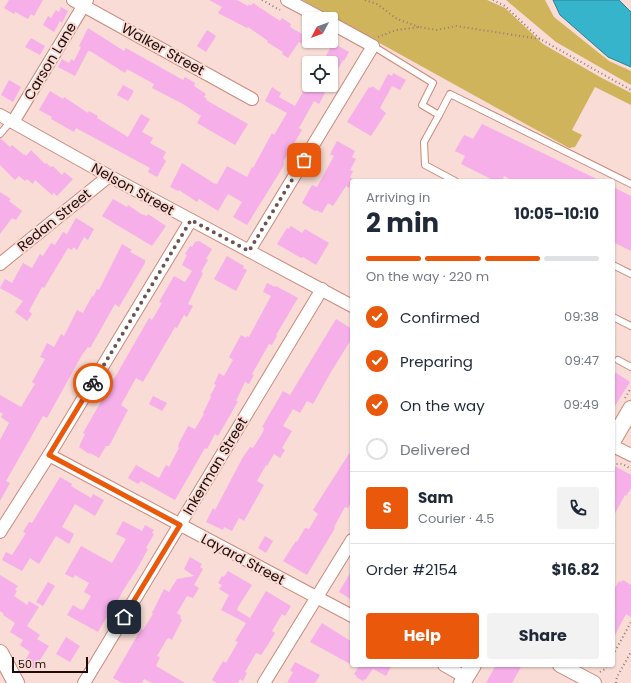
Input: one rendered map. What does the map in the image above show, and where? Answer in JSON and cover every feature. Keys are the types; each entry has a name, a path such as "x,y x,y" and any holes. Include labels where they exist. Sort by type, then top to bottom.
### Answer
{"main road":[{"path":"615,437 631,409"},
{"path":"0,653 16,683"}],"street":[{"name":"Walker Street","path":"73,0 86,3 252,99"},
{"path":"287,0 310,12"},
{"name":"Carson Lane","path":"8,119 86,3"},
{"path":"249,251 370,44 338,27"},
{"name":"Nelson Street","path":"8,119 109,176 350,305"},
{"name":"Redan Street","path":"0,264 109,176"},
{"path":"0,532 49,455 191,220"},
{"name":"Inkerman Street","path":"84,683 322,289"},
{"path":"615,447 631,455"},
{"name":"Layard Street","path":"49,455 350,615"},
{"path":"264,683 350,543"},
{"path":"448,667 466,675"},
{"path":"564,667 594,683"}],"lane":[{"path":"370,44 432,83 422,105 439,115"},
{"path":"450,179 425,165 424,142 450,94 631,184"},
{"path":"0,134 8,119"},
{"path":"615,266 631,274"},
{"path":"615,318 631,326"},
{"path":"618,360 631,367"}],"path":[{"path":"365,0 377,4 397,19 420,27 437,30 456,26 540,40"},
{"path":"493,0 505,6 540,40 631,90"},
{"path":"370,44 372,39 396,30 420,27"},
{"path":"615,465 622,463 631,469"},
{"path":"615,650 631,622"},
{"path":"616,683 617,677 631,652"}],"shaded area":[{"path":"302,0 487,0 505,8 543,44 631,93 631,105 595,87 572,130 582,135 575,147 569,148 338,20 338,12 324,12"},
{"path":"506,0 545,0 554,17 609,61 631,71 631,85 556,42"}],"water":[{"path":"553,0 619,0 631,12 631,67 608,57 560,15"}],"building":[{"path":"9,0 43,0 34,16 31,14 28,19 15,12 14,14 4,8"},
{"path":"209,0 237,0 248,6 249,4 251,6 253,3 280,21 282,18 291,24 290,27 302,34 302,44 299,42 288,58 282,54 283,52 248,27 247,28 218,13 222,7"},
{"path":"61,7 68,11 62,23 60,21 54,32 43,25 48,16 51,18 56,10 59,12"},
{"path":"88,28 124,51 126,48 183,80 185,77 195,83 194,86 206,94 204,97 207,99 206,100 248,124 235,145 197,123 201,116 183,104 152,88 154,84 127,69 125,73 90,51 88,51 75,76 58,67 62,59 69,63 71,59 74,61 81,47 79,46"},
{"path":"207,30 216,36 206,52 197,46"},
{"path":"31,38 45,46 40,55 25,47"},
{"path":"338,46 349,52 338,69 338,56 326,56 330,48 338,48"},
{"path":"393,73 406,80 400,90 392,86 380,108 386,113 371,136 347,122 369,87 371,88 372,86 379,91 388,74 392,76"},
{"path":"9,80 21,87 13,102 1,95"},
{"path":"123,85 134,91 128,101 117,95"},
{"path":"272,87 281,93 279,97 295,106 303,92 325,93 319,104 314,101 299,128 302,130 283,162 283,167 247,225 233,217 242,202 228,194 218,211 199,199 197,202 179,190 178,191 170,187 182,163 215,184 217,184 227,166 247,177 272,133 274,135 287,113 265,101"},
{"path":"50,91 63,99 64,97 88,113 89,111 98,116 97,118 128,137 141,114 150,119 142,132 153,138 150,143 166,152 163,158 166,161 157,177 148,172 150,168 76,128 74,132 51,119 52,117 39,110"},
{"path":"482,124 597,179 510,179 504,176 503,179 491,179 461,164 465,156 455,151 464,135 473,139"},
{"path":"0,138 10,147 12,145 26,156 31,150 45,164 46,163 51,167 53,166 62,175 64,172 73,179 57,196 54,193 52,195 35,180 33,184 27,179 25,181 19,176 15,180 0,165"},
{"path":"337,141 355,151 352,157 356,159 350,170 353,171 350,177 353,179 350,179 349,188 346,186 333,206 328,203 322,213 316,210 315,211 302,203 312,185 317,187 334,156 330,154"},
{"path":"615,188 631,196 631,251 615,243"},
{"path":"0,192 11,199 9,201 22,211 16,220 12,218 0,234"},
{"path":"113,199 127,207 128,205 141,214 147,216 148,214 166,226 152,246 102,216"},
{"path":"76,218 94,229 88,240 84,237 77,250 73,247 72,250 68,248 44,288 42,287 29,311 32,314 27,321 15,312 23,301 0,288 5,279 12,283 23,263 32,268 40,254 43,256 51,243 55,245 63,232 67,234"},
{"path":"291,226 302,233 305,229 329,243 316,265 277,244 287,228 289,229"},
{"path":"199,241 212,249 206,259 208,260 201,272 203,273 188,304 193,306 187,317 184,315 177,328 175,327 143,382 136,378 121,405 128,410 109,446 106,446 99,458 90,453 89,454 79,447 85,434 83,433 149,318 152,320 162,303 159,302 174,276 185,282 192,271 182,265 187,255 185,254 190,246 192,247 195,242"},
{"path":"122,244 132,250 130,252 145,260 145,263 119,307 115,304 90,348 88,347 82,355 47,418 43,416 6,481 10,483 0,501 0,440 9,423 1,417 3,414 0,412 0,395 21,407 35,384 32,382 45,359 40,357 47,343 54,347 61,334 64,336 77,310 83,313 92,296 93,297 97,289 99,290"},
{"path":"227,256 244,266 243,268 247,270 236,291 214,279"},
{"path":"267,283 275,287 276,286 298,298 276,335 277,336 272,345 269,344 252,374 254,375 249,384 245,382 236,401 238,401 218,436 215,434 207,449 205,448 175,500 141,481 138,484 128,478 136,465 159,478 166,465 169,467 188,426 195,429 204,414 203,413 211,397 210,396 216,385 214,384 219,373 224,376 233,360 229,357 241,335 246,338 247,336 249,337 271,296 263,292"},
{"path":"336,319 350,328 350,341 313,404 307,401 300,413 293,409 283,426 292,431 282,448 285,450 280,458 274,454 267,466 266,465 257,481 264,485 244,521 239,518 232,531 224,527 223,530 206,522 213,508 215,510 243,457 250,447 253,448 263,432 264,428 262,427 283,391 290,395"},
{"path":"615,372 630,382 615,406"},
{"path":"153,396 167,403 162,411 149,404"},
{"path":"350,452 350,504 348,508 345,507 334,527 335,528 307,575 283,561 305,528 309,529 318,514 313,510"},
{"path":"615,466 631,475 631,488 626,496 625,495 615,513"},
{"path":"60,477 72,484 71,486 91,498 93,494 104,500 95,516 75,504 62,527 74,534 69,544 56,536 39,564 30,558 22,571 2,560 6,552 12,555 26,533 23,532 29,522 32,523"},
{"path":"123,521 142,531 145,525 154,530 152,533 154,534 137,569 98,632 67,615 73,605 83,610 91,596 84,592 89,583 75,575 73,578 65,574 81,546 112,563 126,539 116,534"},
{"path":"265,536 273,541 266,553 258,548"},
{"path":"190,557 202,564 200,567 203,569 194,585 199,588 193,598 187,596 177,613 181,616 180,618 182,620 172,640 169,638 167,639 157,656 160,657 156,666 185,683 152,683 144,679 142,683 122,683 113,678 141,629 143,630 153,614 152,613 164,589 169,592 177,579 194,576 184,569"},
{"path":"228,571 252,585 237,610 250,618 266,591 291,606 285,616 282,614 272,631 275,633 261,655 256,653 245,672 247,673 243,681 240,679 238,683 217,683 212,680 223,661 226,663 238,642 235,641 246,623 221,610 229,595 219,589 222,585 218,583 222,576 224,577"},
{"path":"350,573 350,599 339,592"},
{"path":"0,575 18,586 15,590 17,591 14,596 27,605 29,601 39,607 27,626 40,635 37,639 49,646 34,669 24,662 30,652 20,645 23,640 10,632 15,623 3,615 4,614 0,611"},
{"path":"623,580 631,585 631,617 626,614 615,635 615,588 619,581 621,582"},
{"path":"48,582 55,586 43,606 36,602"},
{"path":"322,623 350,641 350,664 310,642"},
{"path":"66,637 80,646 70,662 56,654"},
{"path":"295,662 320,675 315,683 287,683 293,672 290,671"},
{"path":"359,667 391,667 386,676 373,669 363,681 354,674"},
{"path":"495,667 521,667 512,683 486,683"}],"way so far":[{"path":"93,383 191,220 249,251 304,160"}],"route":[{"path":"93,383 49,455 180,525 124,617"}]}
